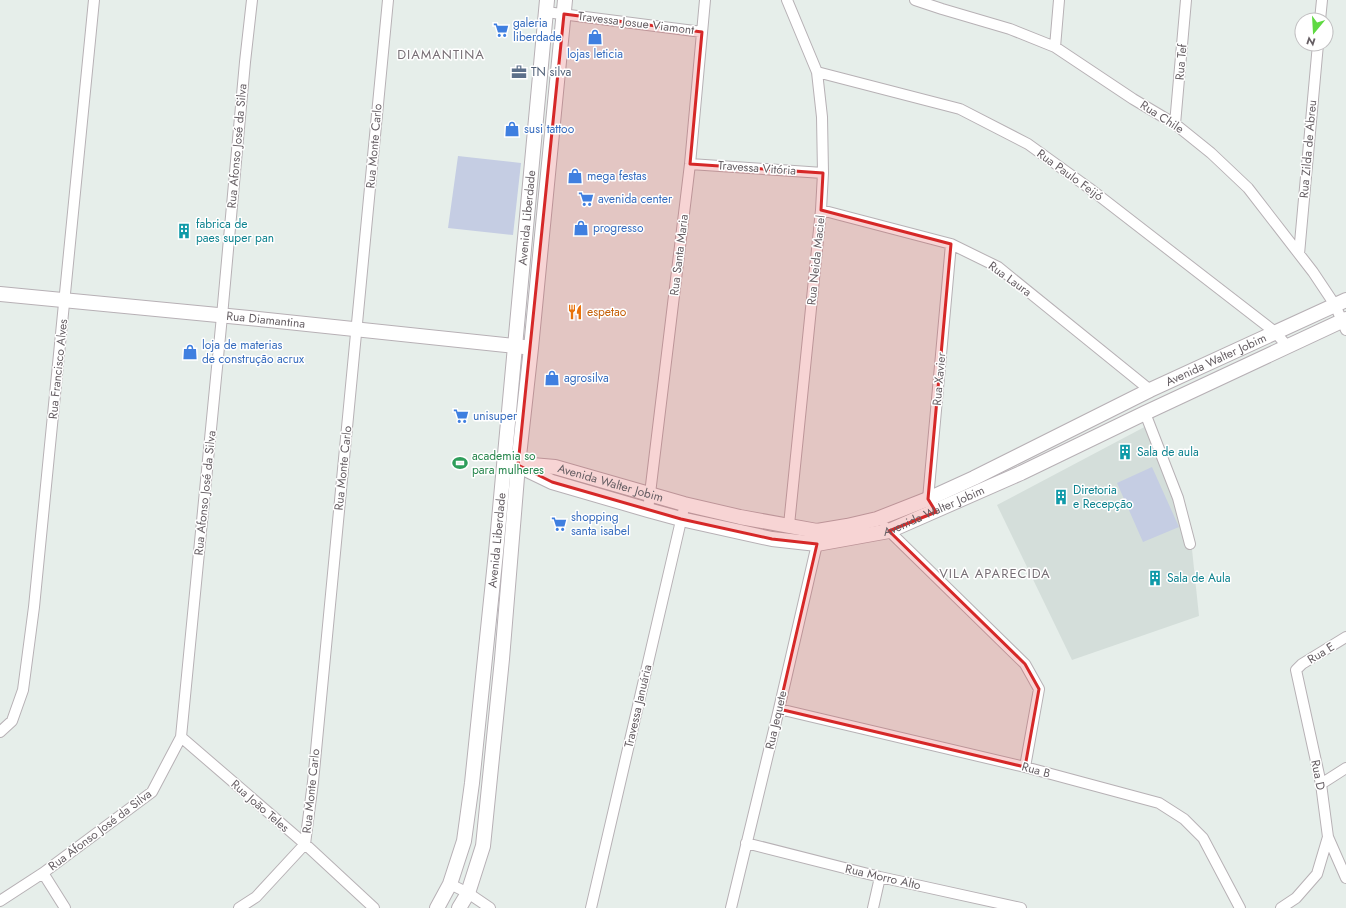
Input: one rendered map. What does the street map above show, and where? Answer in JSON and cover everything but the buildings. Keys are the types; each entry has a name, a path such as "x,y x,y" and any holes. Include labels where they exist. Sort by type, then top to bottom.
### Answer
{"main road":[{"name":"Avenida Liberdade","path":"459,908 468,893 483,846 501,675 511,553 511,464 515,346 546,6"},
{"name":"Avenida Liberdade","path":"437,908 450,884 464,841 472,783 496,552 531,348 564,7"},
{"name":"Rua Diamantina","path":"0,294 357,329 531,348"},
{"name":"Avenida Walter Jobim","path":"511,464 556,467 684,504 740,517 789,526 817,537 847,526 877,519 974,478 1150,390 1340,303"},
{"name":"Avenida Walter Jobim","path":"511,464 552,482 648,510 681,519 772,539 889,531 936,512 1021,473 1287,346 1345,323"},
{"path":"496,552 511,553"}],"street":[{"name":"Rua Francisco Alves","path":"0,732 12,721 23,690 34,607 94,0"},
{"name":"Rua Afonso José da Silva","path":"0,901 42,873 152,792 181,737 252,0"},
{"name":"Rua Monte Carlo","path":"239,908 256,897 305,844 314,774 388,0"},
{"name":"Rua Santa Maria","path":"648,510 690,164 705,0"},
{"name":"Rua Neida Maciel","path":"787,0 817,72 822,117 823,173 821,210 789,526"},
{"name":"Rua Chile","path":"915,0 1010,29 1055,47 1133,99 1176,124 1248,188 1313,272 1340,303 1345,323"},
{"path":"1055,47 1059,0"},
{"name":"Rua Tef","path":"1176,124 1186,0"},
{"path":"1321,12 1322,0"},
{"name":"Travessa Josue Viamont","path":"546,6 564,7 702,32"},
{"name":"Rua Zilda de Abreu","path":"1299,254 1317,52"},
{"name":"Rua Paulo Feijó","path":"817,72 960,109 1028,144 1089,188 1275,332 1287,346"},
{"name":"Travessa Vitória","path":"690,164 823,173"},
{"name":"Rua Laura","path":"821,210 951,244 998,267 1150,390"},
{"name":"Rua Xavier","path":"928,498 951,244"},
{"path":"1145,413 1178,498 1190,544"},
{"path":"928,498 936,512"},
{"name":"Travessa Januária","path":"591,908 684,504"},
{"path":"877,519 1025,664 1039,689 1025,767"},
{"name":"Rua Jequete","path":"731,908 779,709 817,537"},
{"name":"Rua E","path":"1296,670 1302,664 1346,637"},
{"name":"Rua D","path":"1296,670 1321,784 1328,837 1346,878"},
{"name":"Rua B","path":"779,709 1025,767 1159,803 1184,819 1203,838 1240,908"},
{"name":"Rua João Teles","path":"181,737 305,844 374,908"},
{"path":"1321,784 1346,768"},
{"path":"1281,908 1296,898 1317,874 1328,837"},
{"name":"Rua Morro Alto","path":"746,844 880,877 1015,907"},
{"path":"42,873 65,908"},
{"path":"873,908 880,877"},
{"path":"450,884 468,893 490,908"}],"highlighted area":[{"path":"564,14 702,32 690,164 823,173 821,210 951,244 928,499 936,512 889,531 1025,664 1039,689 1025,767 779,709 817,544 772,539 681,519 552,482 518,465"}],"shaded area":[{"path":"458,156 521,163 513,235 448,228"},
{"path":"1152,423 1189,521 1199,616 1072,660 997,505"},
{"path":"1152,467 1179,527 1143,542 1117,483"}],"place":[{"name":"galeria liberdade","path":"501,30"},
{"name":"lojas leticia","path":"595,37"},
{"name":"TN silva","path":"519,72"},
{"name":"susi tattoo","path":"512,129"},
{"name":"mega festas","path":"575,176"},
{"name":"avenida center","path":"586,199"},
{"name":"progresso","path":"581,228"},
{"name":"fabrica de paes super pan","path":"184,231"},
{"name":"espetao","path":"575,312"},
{"name":"loja de materias de construção acrux","path":"190,352"},
{"name":"agrosilva","path":"552,378"},
{"name":"unisuper","path":"461,416"},
{"name":"Sala de aula","path":"1125,452"},
{"name":"academia so para mulheres","path":"460,463"},
{"name":"Diretoria e Recepção","path":"1061,497"},
{"name":"shopping santa isabel","path":"559,524"},
{"name":"Sala de Aula","path":"1155,578"}],"district":[{"name":"DIAMANTINA","path":"441,54"},
{"name":"VILA APARECIDA","path":"995,573"}]}
